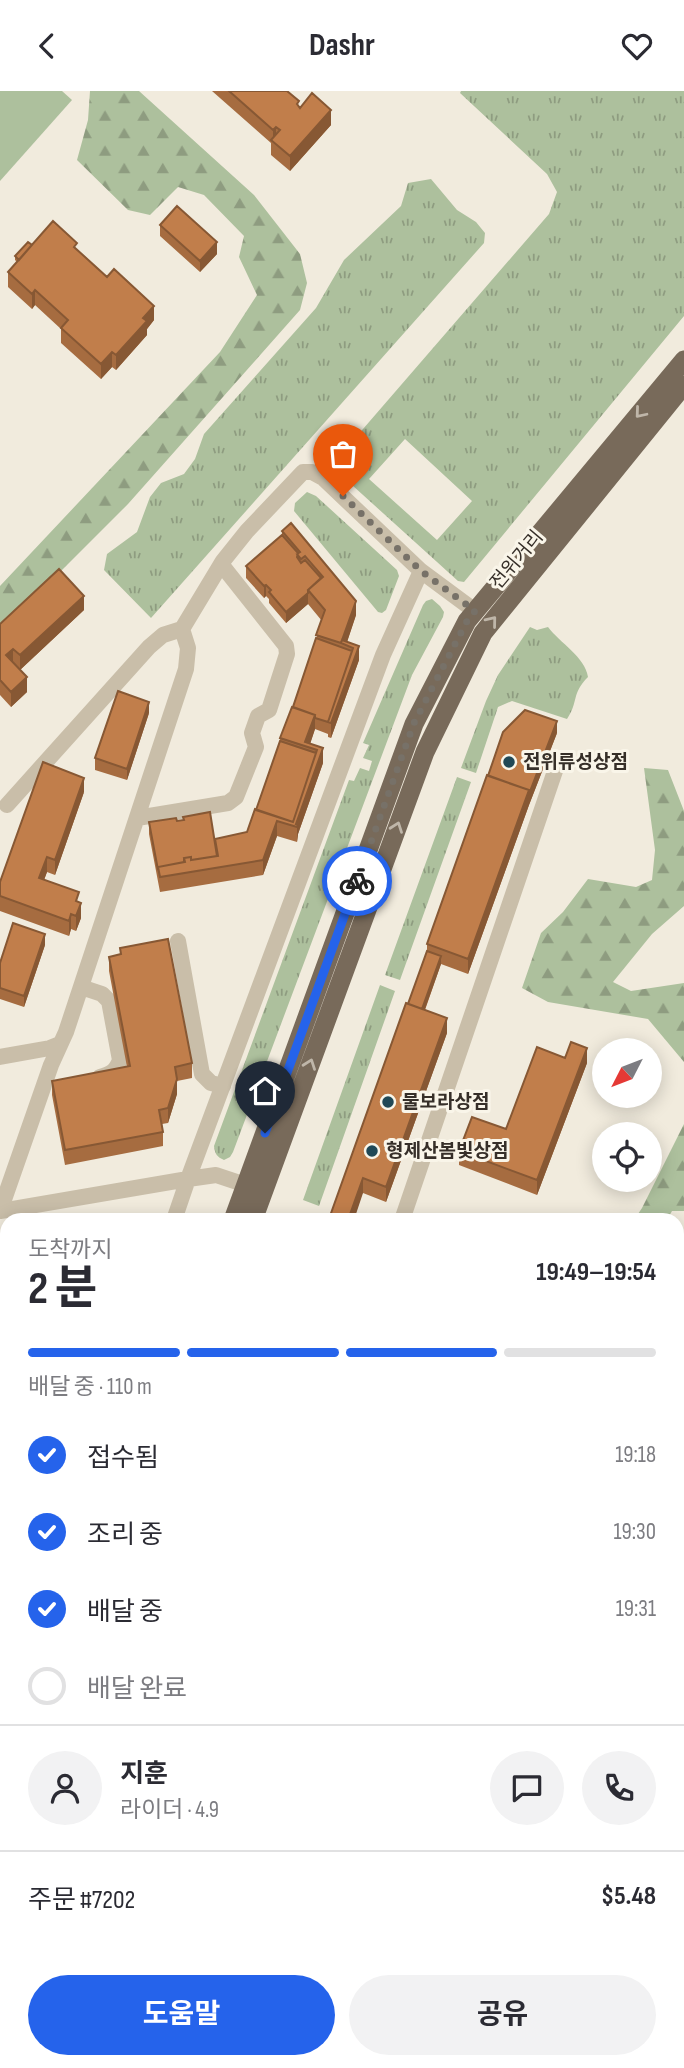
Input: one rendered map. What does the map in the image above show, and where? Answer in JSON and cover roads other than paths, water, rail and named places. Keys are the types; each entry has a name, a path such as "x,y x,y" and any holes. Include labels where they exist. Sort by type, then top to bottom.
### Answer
{"main road":[{"name":"전위거리","path":"236,1213 414,723 467,621 684,360"},
{"name":"전위거리","path":"256,1213 425,752 483,633 684,385"}],"street":[{"path":"7,805 149,647 163,635 182,629 221,563 247,531 303,472 312,472 323,478 421,571 475,611"},
{"path":"137,818 228,803 236,797 256,747 252,733 258,716 269,710 273,698 287,654 286,646 221,563"},
{"path":"176,1213 383,655 421,571"},
{"path":"0,1211 49,1088 51,1065 80,987 186,669 188,648 182,629"},
{"path":"404,1213 555,771"},
{"path":"178,941 202,1075 211,1083 223,1086"},
{"path":"80,987 102,994 109,1001 120,1060 117,1069 108,1075 82,1081"},
{"path":"0,1058 60,1044"},
{"path":"0,1211 216,1175 246,1185"}],"place":[{"name":"전위류성상점","path":"509,762"},
{"name":"물보라상점","path":"388,1102"},
{"name":"형제산봄빛상점","path":"372,1151"}]}
